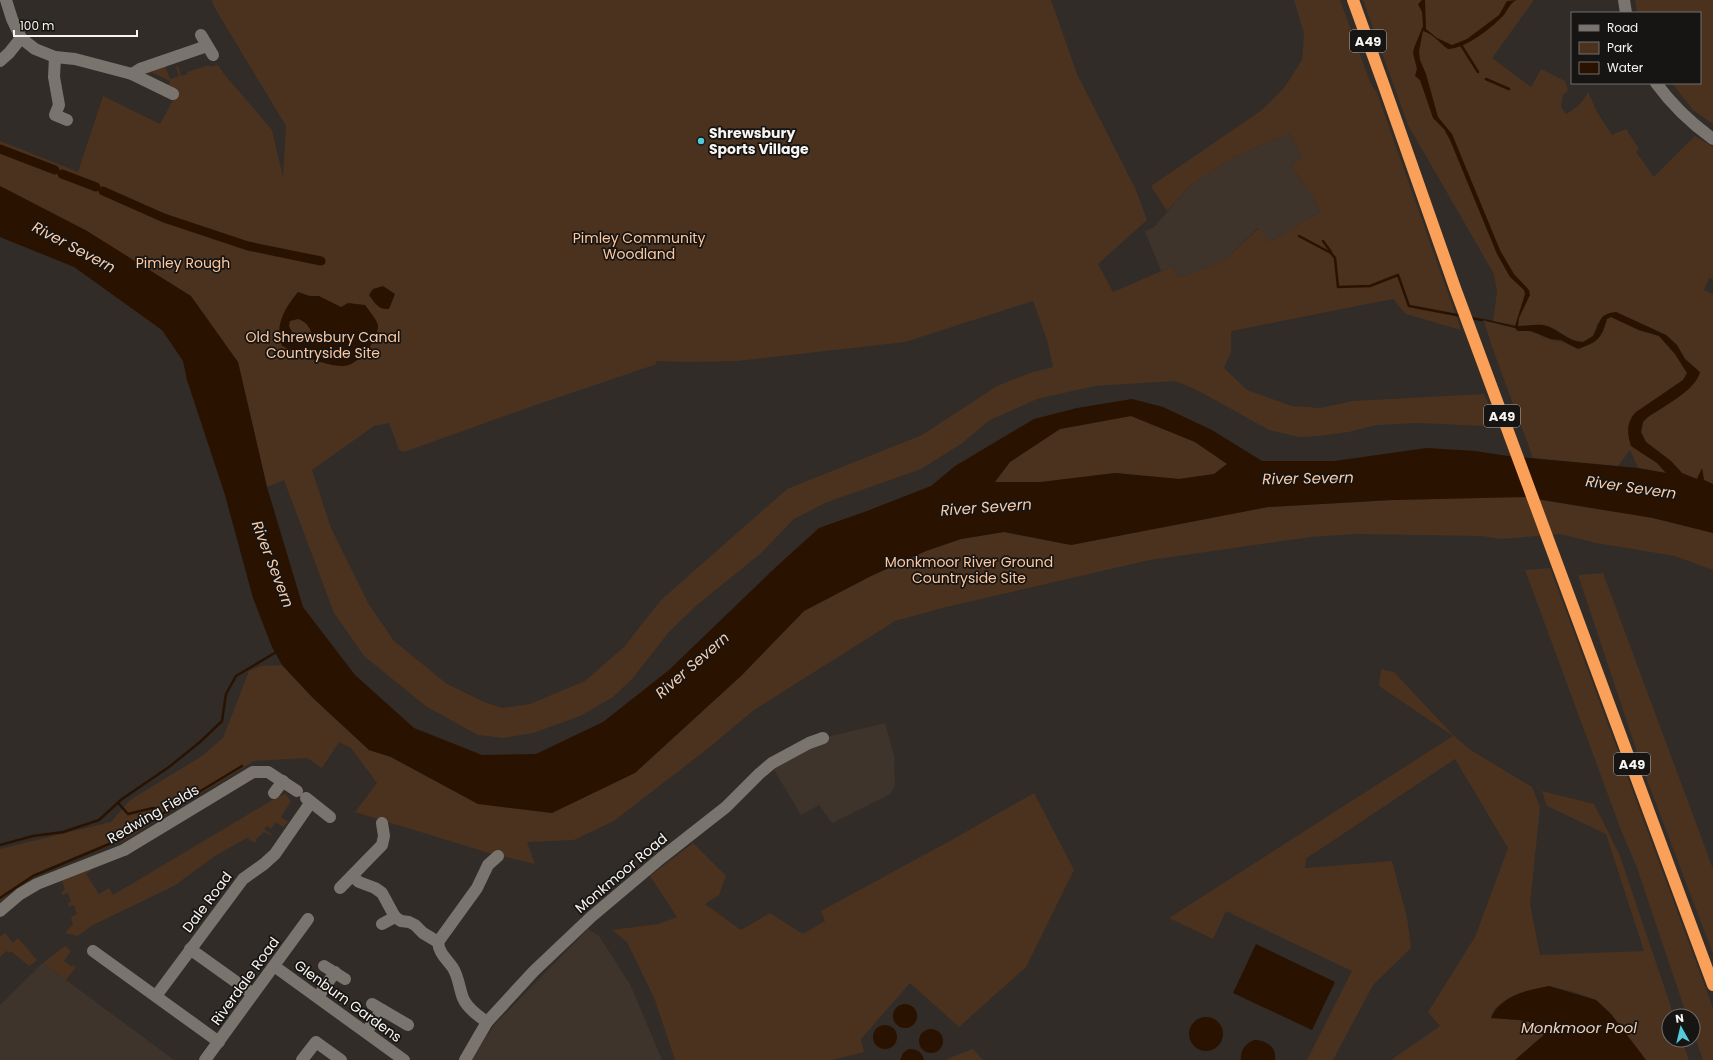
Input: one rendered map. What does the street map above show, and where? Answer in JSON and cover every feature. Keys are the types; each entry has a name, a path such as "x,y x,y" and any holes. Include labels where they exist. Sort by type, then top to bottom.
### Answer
{"highway":[{"name":"A49","path":"1353,0 1455,288 1713,986"}],"street":[{"path":"6,0 12,19 21,38 35,49 55,57 75,59 132,74 173,94"},
{"path":"1624,0 1626,12"},
{"path":"0,61 9,54 21,38"},
{"path":"132,74 140,69 207,45"},
{"path":"55,57 54,77 59,105 52,119 68,120"},
{"path":"1657,84 1670,101 1695,126 1713,138"},
{"name":"Monkmoor Road","path":"465,1060 487,1022 534,971 591,918 661,858 726,807 759,774 790,753 822,738"},
{"name":"Redwing Fields","path":"0,911 20,894 37,884 124,850 253,772 268,772 284,781 304,797"},
{"path":"274,793 284,781"},
{"path":"304,797 330,817"},
{"name":"Dale Road","path":"156,996 242,880 264,864 274,854 304,797"},
{"path":"340,888 382,845 386,827"},
{"path":"487,1022 474,1012 463,999 458,976 442,955 438,942 476,888 490,858"},
{"path":"352,876 359,882 375,888 382,893 395,917 401,921 409,922 415,925 423,933 438,942"},
{"path":"382,924 395,917"},
{"name":"Riverdale Road","path":"205,1060 308,919"},
{"name":"Dale Road","path":"190,949 253,994"},
{"path":"93,950 219,1042"},
{"name":"Glenburn Gardens","path":"274,966 404,1060"},
{"path":"318,997 340,976 324,966"},
{"path":"366,1032 377,1007 408,1025"},
{"path":"302,1060 316,1042 340,1060"}],"shaded area":[{"path":"1290,134 1302,158 1291,165 1321,211 1269,242 1258,228 1226,259 1178,278 1173,266 1161,271 1145,231 1153,228 1190,186 1232,158"},
{"path":"885,723 894,756 895,785 890,794 832,823 819,805 801,815 773,768 823,738"},
{"path":"588,929 599,936 630,984 662,1060 471,1060 494,1025"},
{"path":"43,963 174,1060 0,1060 0,1005"}],"green space":[{"path":"212,0 1051,0 1077,74 1136,190 1147,220 1098,264 1113,292 1173,266 1178,278 1226,259 1259,228 1269,242 1321,211 1291,165 1302,158 1290,134 1232,158 1190,186 1167,211 1151,186 1262,110 1284,88 1302,60 1304,33 1294,0 1340,0 1370,82 1377,93 1461,330 1406,314 1393,299 1231,331 1231,352 1224,368 1247,390 1292,406 1320,408 1353,401 1484,394 1497,424 1483,426 1419,423 1376,425 1349,432 1299,437 1269,430 1197,390 1175,381 1095,386 1037,399 990,420 961,444 921,469 825,503 794,519 760,554 697,605 668,633 632,679 613,697 580,716 533,733 503,738 478,735 427,707 364,656 334,613 284,480 267,487 238,362 87,231 0,186 0,141 78,172 103,96 160,124 178,91 168,86 170,81 151,72 149,74 145,72 165,66 170,79 179,76 176,67 178,66 181,76 188,74 187,72 209,65 210,67 218,65 272,130 283,177 286,126 213,5","holes":["1033,301 1047,340 1053,367 1030,373 997,386 922,435 787,489 661,600 624,647 585,681 530,704 502,708 484,702 447,684 394,641 368,603 331,528 312,470 374,426 389,423 399,450 404,452 657,364 655,361 738,361 905,342"]},
{"path":"1363,0 1534,0 1492,58 1531,87 1541,69 1565,81 1568,90 1563,95 1561,107 1566,114 1579,105 1588,92 1597,112 1612,135 1626,129 1639,149 1636,152 1654,177 1695,136 1713,147 1713,279 1709,278 1704,290 1713,294 1713,484 1704,480 1703,473 1698,475 1697,479 1682,473 1671,461 1646,442 1641,433 1643,422 1648,417 1690,388 1696,369 1685,359 1677,345 1666,335 1616,312 1597,324 1593,336 1583,342 1572,340 1553,328 1543,325 1518,326 1493,321 1497,292 1494,274 1408,125"},
{"path":"1635,0 1713,0 1713,124 1693,110 1673,84 1701,84 1701,12 1637,12"},
{"path":"1611,317 1638,330 1659,336 1675,354 1687,373 1683,380 1632,416 1631,446 1657,463 1666,473 1638,468 1630,450 1618,466 1533,458 1484,321 1515,328 1518,331 1532,332 1573,347 1603,332 1607,319"},
{"path":"1131,416 1195,442 1228,464 1214,474 1179,479 1115,473 1041,482 994,482 1010,462 1060,429"},
{"name":"Monkmoor River Ground Countryside Site","path":"1524,497 1653,518 1713,533 1713,570 1675,556 1596,543 1560,534 1501,539 1482,536 1354,534 1311,537 1150,560 946,607 895,621 754,710 711,746 614,821 574,840 527,842 535,864 489,853 355,812 377,783 351,748 339,742 322,768 307,758 254,761 124,840 32,875 0,901 0,849 111,822 130,800 202,756 223,738 249,671 261,666 282,665 313,698 369,750 391,757 478,804 741,676 804,611 871,576 926,551 961,539 1004,532 1071,545 1268,507 1392,500"},
{"path":"1550,568 1713,1008 1713,1060 1703,1060 1699,1048 1701,1048 1701,1008 1684,1008 1637,868 1621,830 1525,570"},
{"path":"1603,573 1713,869 1713,954 1640,761 1578,575"},
{"path":"1381,669 1394,672 1454,736 1469,749 1532,787 1540,807 1530,904 1540,955 1644,951 1606,834 1547,806 1542,791 1594,804 1620,856 1671,1008 1661,1008 1661,1048 1685,1048 1689,1060 1646,1060 1611,1014 1596,1000 1574,992 1549,986 1510,997 1494,1009 1491,1018 1519,1020 1545,1025 1547,1028 1546,1033 1515,1060 1391,1060 1440,1026 1428,1012 1475,937 1508,848 1455,759 1306,858 1305,868 1392,861 1407,917 1411,948 1373,985 1333,1060 1307,1060 1352,971 1226,911 1213,939 1169,918 1453,736 1379,686"},
{"path":"1034,793 1074,870 1026,967 959,1027 910,983 861,1039 864,1052 832,1060 675,1060 655,1000 627,942 612,930 658,924 677,917 650,876 693,843 726,876 719,895 705,904 741,930 770,913 803,934 825,921 821,911"},
{"path":"285,794 291,801 281,817 288,822 283,827 276,822 271,829 268,826 264,829 272,835 271,836 264,832 257,838 255,843 247,838 215,856 174,886 91,926 78,936 65,933 73,924 71,917 77,914 74,905 69,907 68,903 71,902 68,893 63,895 61,892 65,890 62,880 95,867 86,874 99,894 109,888 113,895 274,799"},
{"path":"5,933 13,943 18,938 37,960 29,966 11,951 9,953 6,951 0,957 0,937"},
{"path":"65,946 71,951 64,961 72,967 73,965 76,967 66,980 43,963"},
{"path":"973,1049 983,1060 947,1060 949,1058"}],"water":[{"name":"River Severn","path":"1422,0 1425,0 1426,29 1437,38 1452,45 1467,39 1499,15 1507,1 1516,0 1502,17 1491,27 1462,46 1448,49 1433,36 1423,31 1419,51 1420,60 1426,74 1438,117 1452,134 1500,250 1514,274 1529,290 1530,295 1519,318 1518,326 1543,325 1573,340 1583,342 1593,336 1602,317 1616,312 1666,335 1677,345 1685,359 1700,372 1697,379 1686,392 1648,417 1643,422 1641,432 1646,442 1671,461 1682,473 1697,479 1702,468 1704,480 1713,484 1713,533 1653,518 1524,497 1392,500 1268,507 1071,545 1004,532 961,539 926,551 871,576 804,611 741,676 635,773 552,813 478,804 391,757 369,750 313,698 282,665 272,647 253,598 225,495 187,380 183,361 162,330 74,267 0,237 0,186 87,231 191,296 238,362 267,487 303,607 355,675 414,728 482,755 536,754 603,722 669,670 776,567 819,528 931,486 955,466 1034,419 1077,408 1132,399 1163,407 1212,430 1262,461 1334,461 1427,448 1475,451 1508,456 1638,468 1666,473 1657,463 1631,446 1628,433 1630,420 1636,412 1683,380 1687,373 1675,354 1659,336 1639,330 1611,317 1607,319 1603,331 1598,339 1578,349 1561,340 1551,339 1531,331 1518,331 1515,328 1479,319 1515,326 1525,294 1524,290 1510,277 1497,254 1450,140 1444,129 1433,118 1420,80 1415,76 1417,69 1413,53 1423,26 1422,12 1418,4","holes":["1131,416 1195,442 1227,464 1214,474 1179,479 1115,473 1041,482 995,482 1010,462 1060,429"]},
{"path":"383,286 395,294 389,309 379,307 369,295 373,289"},
{"path":"298,292 310,296 319,296 341,307 348,303 365,305 375,318 378,326 371,346 354,363 341,366 326,364 303,356 282,346 279,331 280,324 285,311","holes":["298,319 310,329 312,339 309,340 292,332 289,326 290,321"]},
{"path":"1256,944 1335,982 1312,1030 1233,993"},
{"name":"Monkmoor Pool","path":"1549,986 1596,1000 1611,1014 1646,1060 1515,1060 1546,1033 1547,1028 1545,1025 1519,1020 1491,1018 1495,1010 1501,1004 1515,995"},
{"path":"905,1004 914,1007 917,1016 914,1025 905,1028 896,1025 893,1016 896,1007"},
{"path":"1203,1017 1209,1017 1213,1018 1220,1024 1223,1034 1222,1041 1216,1048 1209,1051 1203,1051 1199,1050 1192,1044 1189,1037 1189,1031 1190,1027 1196,1020"},
{"path":"885,1025 894,1028 897,1037 894,1046 885,1049 876,1046 873,1037 876,1028"},
{"path":"931,1029 940,1032 943,1041 940,1050 931,1053 922,1050 919,1041 922,1032"},
{"path":"1254,1040 1263,1041 1270,1045 1274,1051 1275,1060 1241,1060 1241,1053 1244,1048 1248,1043"},
{"path":"909,1049 919,1052 924,1060 900,1060 903,1053"}],"waterway":[{"path":"1461,45 1478,72"},
{"path":"1486,79 1509,89"},
{"path":"0,149 55,170"},
{"path":"62,174 96,187"},
{"path":"103,191 164,218 248,246 321,261"},
{"path":"1299,236 1331,253 1335,258 1338,287 1370,286 1398,275 1409,306 1462,316"},
{"path":"1323,241 1331,252"},
{"path":"1471,318 1482,320"},
{"path":"0,845 33,836 63,832 99,820 122,799 169,767 200,742 222,721 226,694 236,676 278,651"},
{"path":"0,898 33,876 121,839 242,766"},
{"path":"119,804 128,814 153,808 159,809 162,816"}],"place":[{"name":"Shrewsbury Sports Village","path":"701,141"}],"park label":[{"name":"Pimley Community Woodland","path":"639,246"},
{"name":"Pimley Rough","path":"183,263"},
{"name":"Old Shrewsbury Canal Countryside Site","path":"323,346"}]}
